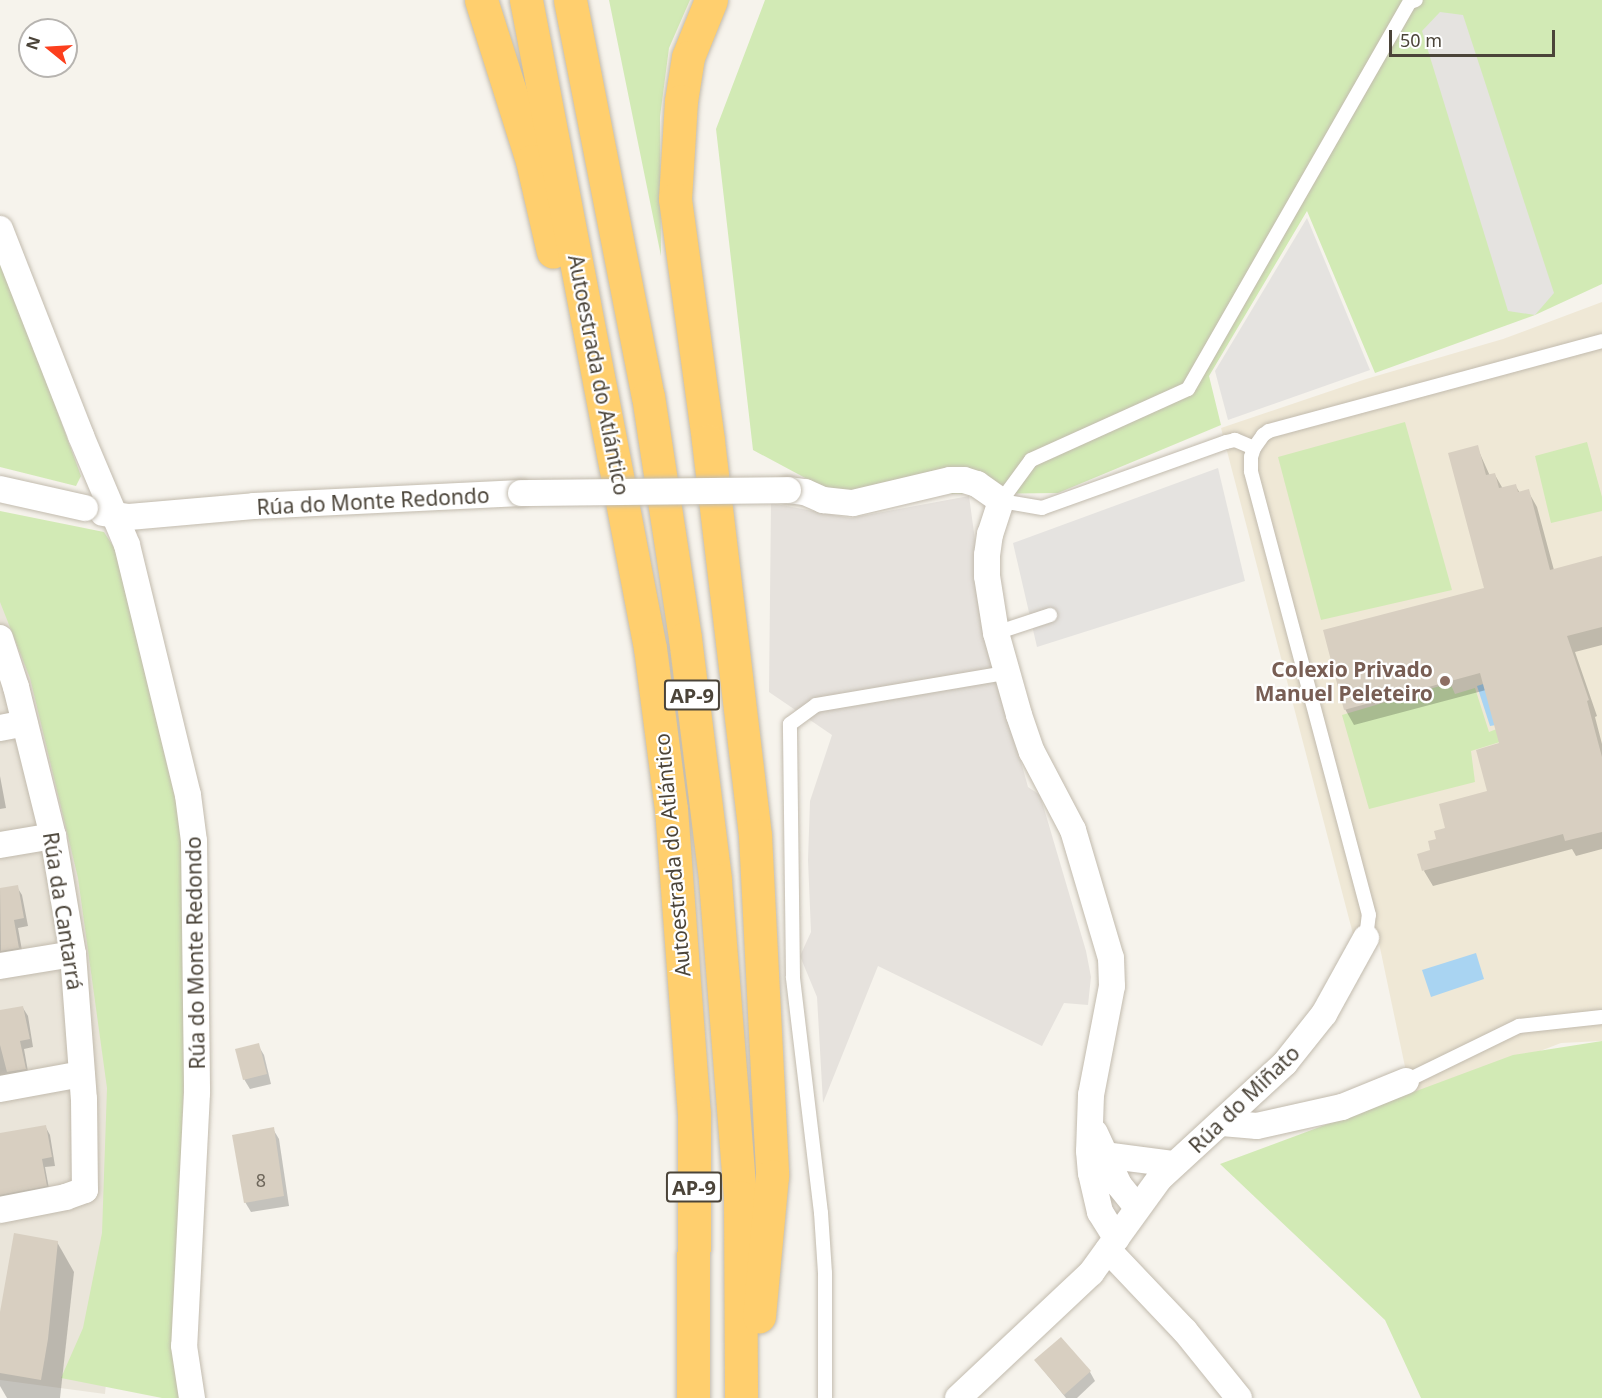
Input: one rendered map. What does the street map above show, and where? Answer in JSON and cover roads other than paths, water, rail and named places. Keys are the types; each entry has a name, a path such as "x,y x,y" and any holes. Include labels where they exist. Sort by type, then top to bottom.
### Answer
{"highway":[{"path":"481,0 532,161 581,368 625,591 656,810 683,976"},
{"name":"Autoestrada do Atlántico","path":"526,0 650,648 671,809 694,1113 693,1398"},
{"name":"Autoestrada do Atlántico","path":"570,0 648,396 685,638 715,880 740,1197 741,1398"},
{"path":"711,0 688,57 681,101 675,200 708,441 755,835 772,1176 751,1398"}],"street":[{"name":"Rúa do Monte Redondo","path":"0,229 81,436 127,545 188,795 193,829 197,1093 184,1325 186,1362 192,1398"},
{"name":"Rúa do Monte Redondo","path":"117,517 255,506 521,493 788,490 805,492 823,500 853,503 950,480 977,483 1001,501"},
{"path":"0,489 117,517"},
{"path":"1001,501 990,534 987,555 987,576 996,633 1006,673 1032,752 1073,830 1111,958 1112,986 1091,1095 1089,1151 1095,1194 1112,1244 1239,1398"},
{"name":"Rúa da Cantarrá","path":"0,638 25,723 53,836 73,954 82,1074 85,1190 66,1197 0,1210"},
{"path":"0,728 25,723"},
{"path":"0,845 53,836"},
{"name":"Rúa do Miñato","path":"958,1398 1084,1280 1137,1207 1174,1164 1258,1090 1308,1036 1338,990 1366,938"},
{"path":"0,966 73,954"},
{"path":"0,1089 82,1074"},
{"path":"1222,1123 1246,1127 1342,1107 1406,1082"},
{"path":"1091,1125 1119,1185 1137,1207"},
{"path":"1104,1155 1174,1164"}],"lane":[{"path":"1254,448 1235,440 1226,442 1042,508 1001,501 1031,460 1188,389 1410,2 1416,0"},
{"path":"1366,938 1369,915 1251,471 1254,448 1263,435 1269,431 1602,341"},
{"path":"996,633 1050,615"},
{"path":"825,1398 823,1233 793,977 790,724 816,705 1006,673"},
{"path":"1406,1082 1519,1026 1602,1017"}],"water":[{"path":"1502,678 1514,722 1490,726 1477,686"},
{"path":"1476,953 1484,979 1431,997 1422,970"}],"place":[{"name":"Colexio Privado Manuel Peleteiro","path":"1445,681"}]}
